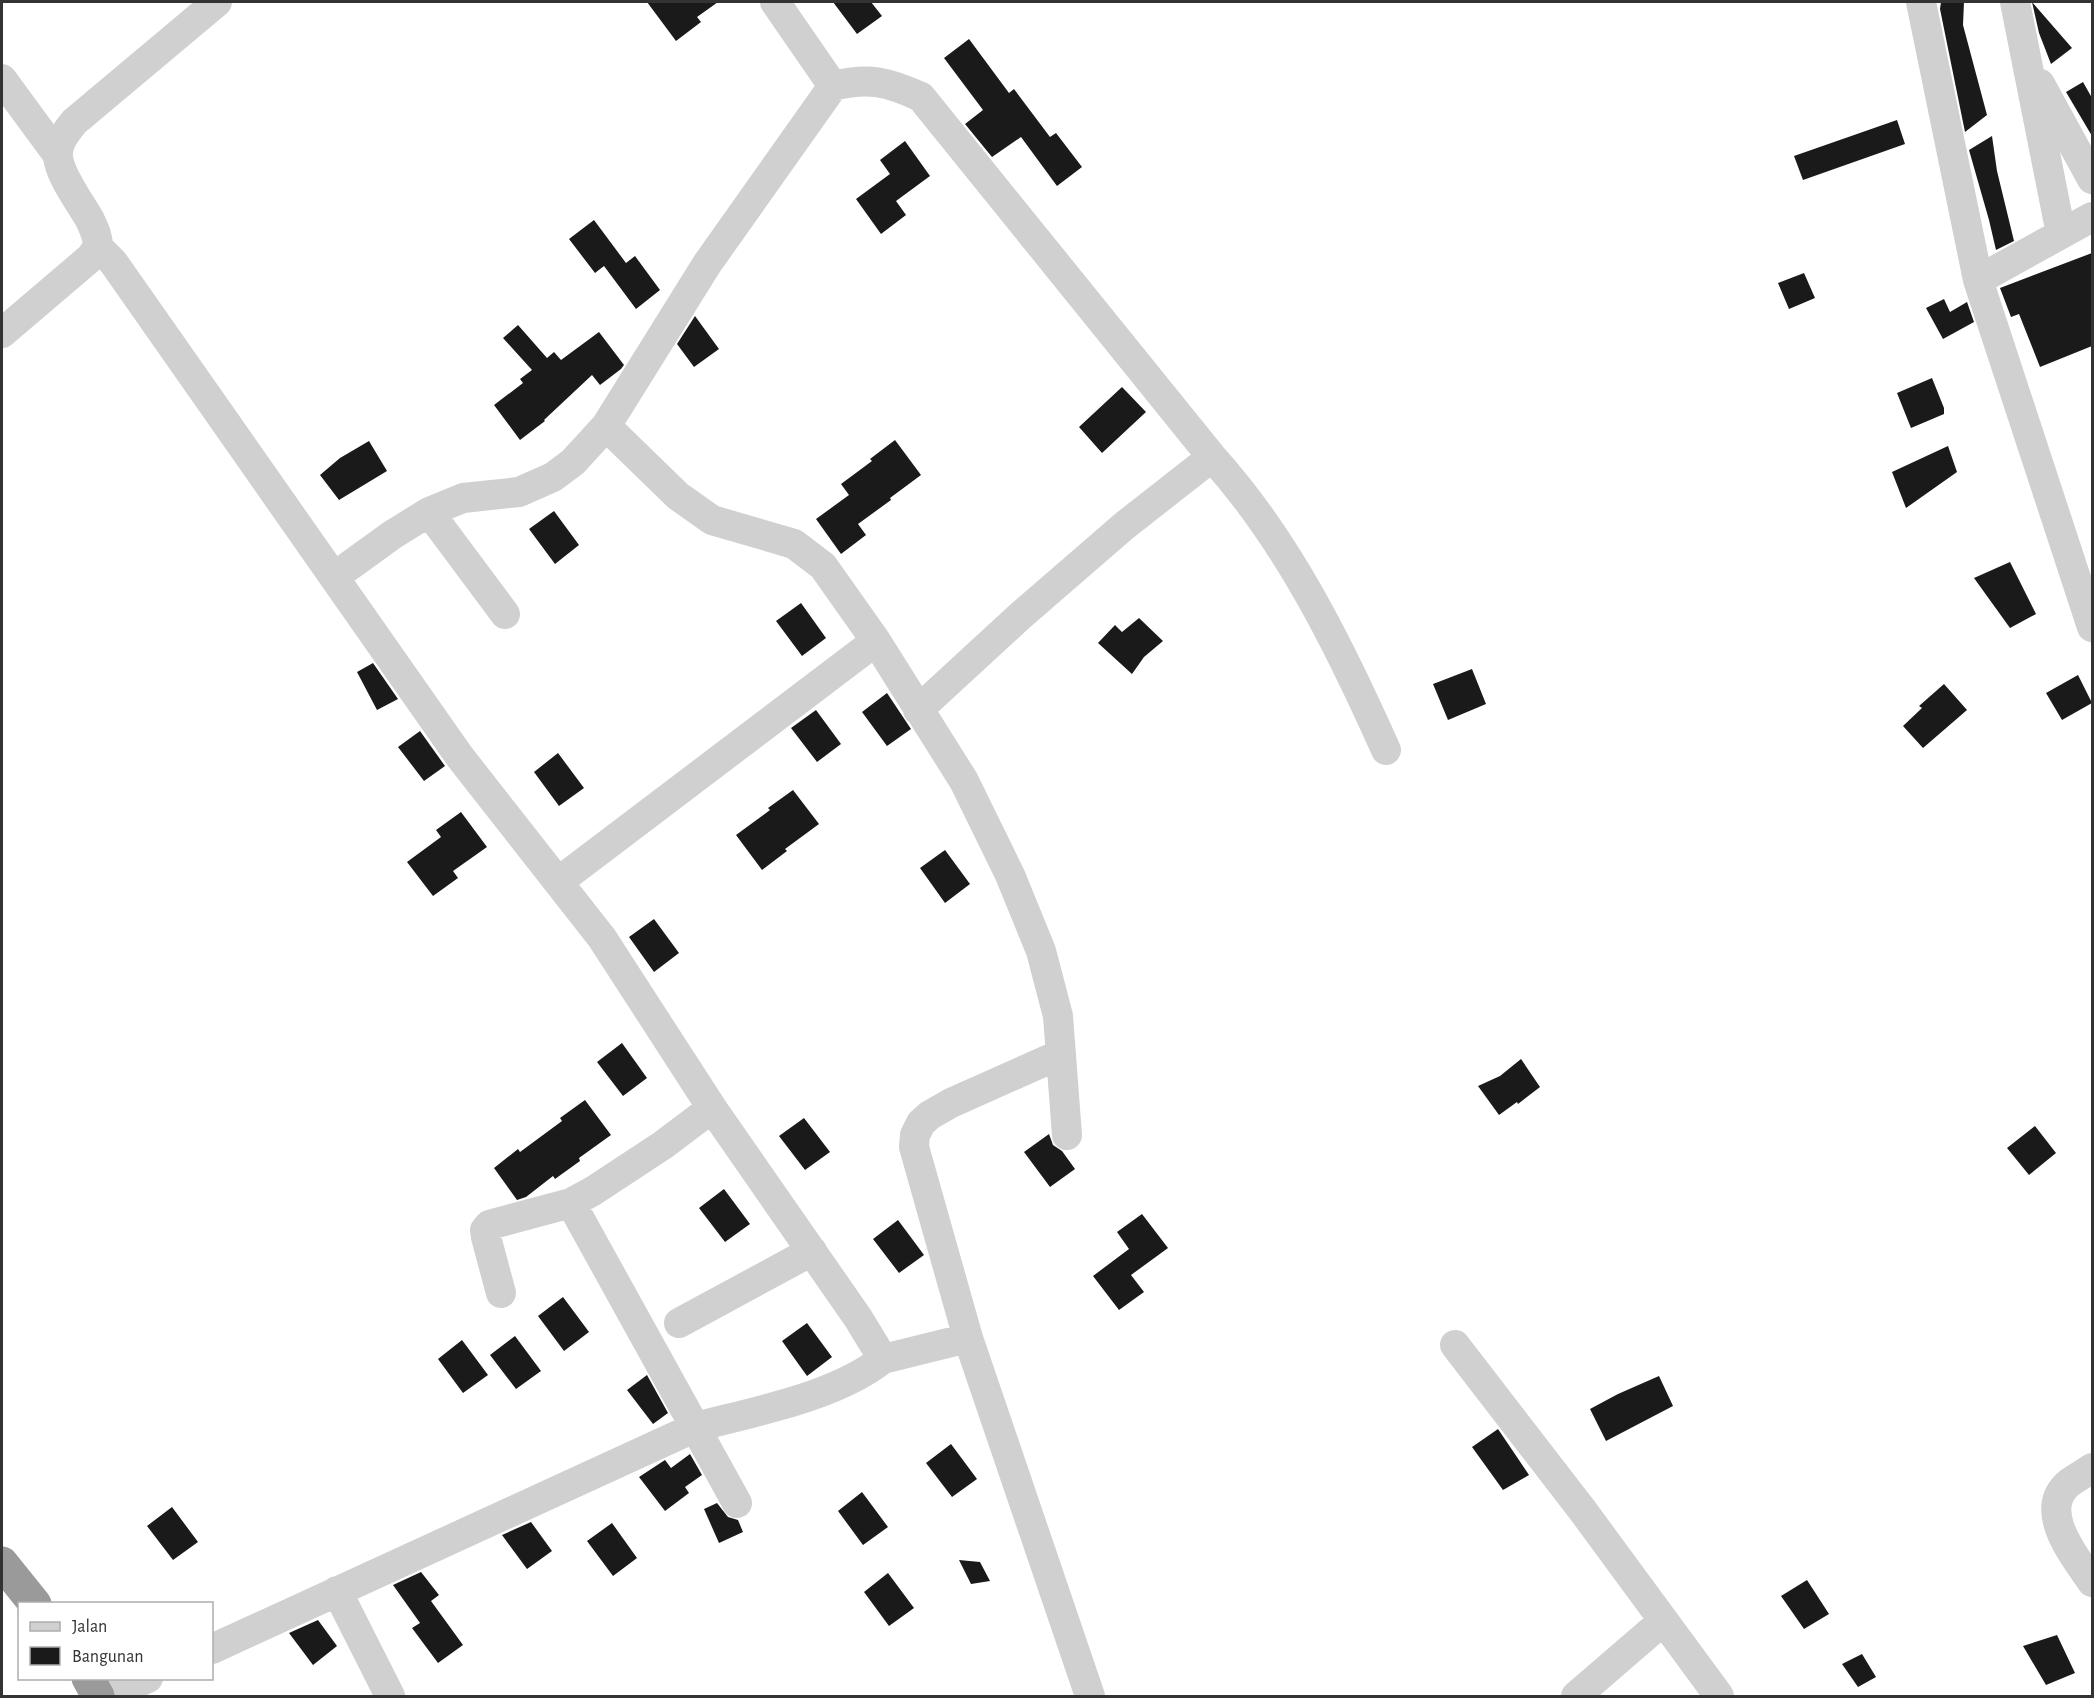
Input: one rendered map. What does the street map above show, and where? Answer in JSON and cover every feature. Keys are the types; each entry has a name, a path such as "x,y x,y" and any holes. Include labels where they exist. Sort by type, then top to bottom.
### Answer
{"highway":[{"path":"2,1563 32,1602"},
{"path":"89,1680 98,1696"}],"street":[{"path":"57,154 63,136 74,122 217,2"},
{"path":"776,2 833,86"},
{"path":"1921,2 1977,280 2092,627"},
{"path":"2014,2 2061,234"},
{"path":"2026,59 2092,179"},
{"path":"2,79 57,154 64,175 96,231 98,247 113,262 460,757 602,938 711,1108 812,1251 883,1359"},
{"path":"334,577 392,535 429,512 463,498 519,492 554,477 573,462 606,426 707,264 833,86 861,81 892,84 921,97 1212,457 1239,487 1272,533 1314,605 1386,750"},
{"path":"1977,280 2092,217"},
{"path":"2,333 90,258 98,247"},
{"path":"606,426 678,496 712,520 794,544 823,566 876,640 964,781 1010,875 1041,951 1058,1016 1067,1135"},
{"path":"918,710 1071,571 1212,457"},
{"path":"429,512 505,614"},
{"path":"558,882 876,640"},
{"path":"1061,1054 941,1109 921,1123 915,1135 914,1147 968,1338 1090,1696"},
{"path":"501,1293 486,1237 485,1230 489,1225 571,1203 663,1145 711,1108"},
{"path":"571,1203 737,1503"},
{"path":"679,1323 812,1251"},
{"path":"213,1649 696,1427 754,1412 830,1388 870,1369 883,1359 968,1338"},
{"path":"1455,1345 1576,1502 1719,1696"},
{"path":"2092,1468 2067,1485 2058,1501 2057,1521 2063,1539 2092,1582"},
{"path":"337,1591 390,1696"},
{"path":"1576,1696 1663,1621"},
{"path":"110,1696 144,1680"}],"building":[{"path":"647,2 718,2 697,17 701,22 676,41"},
{"path":"833,2 871,2 882,16 857,34"},
{"path":"1941,2 1964,2 1963,25 1987,115 1965,132 1940,9"},
{"path":"2032,2 2072,48 2051,64 2039,33"},
{"path":"969,39 1009,93 1014,89 1050,137 1056,133 1082,167 1057,186 1021,137 992,157 965,124 983,110 944,58"},
{"path":"2083,82 2092,98 2092,136 2066,92"},
{"path":"1897,120 1905,144 1803,180 1794,156"},
{"path":"1992,136 1997,171 2014,241 1996,250 1969,150"},
{"path":"905,141 930,176 896,201 906,215 881,234 856,199 890,174 880,160"},
{"path":"594,220 626,263 635,256 660,290 636,309 604,266 595,273 569,239"},
{"path":"2092,253 2092,346 2040,367 2019,314 2011,317 2000,288"},
{"path":"1804,273 1815,298 1789,309 1778,283"},
{"path":"1944,299 1950,312 1967,302 1974,322 1943,339 1926,308"},
{"path":"695,316 719,349 694,367 677,344"},
{"path":"518,325 547,358 554,352 561,360 599,332 624,365 600,385 592,375 545,421 520,440 494,405 523,383 520,379 532,370 503,338"},
{"path":"1932,378 1944,408 1944,414 1911,428 1897,393"},
{"path":"1122,387 1146,412 1102,453 1079,427"},
{"path":"895,440 921,475 858,524 866,535 841,554 816,519 849,495 841,484"},
{"path":"369,441 387,471 339,500 320,475 340,458"},
{"path":"1948,446 1957,472 1906,508 1892,472"},
{"path":"554,511 579,545 555,564 529,529"},
{"path":"2010,562 2036,614 2010,628 1974,578"},
{"path":"801,603 826,638 802,656 776,621"},
{"path":"1139,618 1163,641 1144,657 1132,674 1098,643 1115,625 1122,632"},
{"path":"373,663 398,699 377,710 357,672"},
{"path":"1472,669 1486,704 1448,720 1433,684"},
{"path":"2078,675 2092,703 2062,720 2046,693"},
{"path":"1944,684 1967,710 1923,748 1903,726 1922,708 1919,706"},
{"path":"887,693 911,729 887,746 862,712"},
{"path":"816,710 841,744 817,762 791,728"},
{"path":"420,731 445,766 424,781 398,747"},
{"path":"558,753 584,788 559,806 534,772"},
{"path":"793,790 819,824 785,849 787,851 762,870 736,835"},
{"path":"461,812 487,847 453,871 458,878 433,896 407,862 441,837 436,830"},
{"path":"945,850 970,884 945,903 920,868"},
{"path":"654,919 679,953 654,972 629,937"},
{"path":"622,1043 647,1078 623,1096 597,1062"},
{"path":"1521,1059 1540,1087 1499,1115 1478,1086 1500,1076"},
{"path":"585,1100 611,1135 555,1179 553,1176 526,1197 517,1200 494,1168 518,1149 520,1152 562,1121 560,1118"},
{"path":"804,1118 830,1152 805,1170 779,1136"},
{"path":"2035,1126 2056,1153 2029,1175 2007,1148"},
{"path":"1049,1134 1053,1145 1062,1151 1075,1169 1050,1187 1024,1152"},
{"path":"724,1189 750,1224 725,1242 699,1208"},
{"path":"1142,1214 1168,1248 1131,1275 1144,1292 1119,1310 1093,1276 1129,1249 1117,1232"},
{"path":"898,1220 924,1255 899,1273 873,1239"},
{"path":"563,1297 589,1332 564,1351 538,1316"},
{"path":"807,1323 832,1357 807,1376 782,1341"},
{"path":"515,1336 541,1371 516,1389 490,1355"},
{"path":"462,1340 488,1375 463,1393 438,1359"},
{"path":"647,1375 668,1413 653,1424 627,1390"},
{"path":"1659,1376 1673,1406 1606,1441 1590,1409"},
{"path":"1498,1429 1529,1475 1503,1490 1472,1447"},
{"path":"951,1444 977,1479 952,1497 926,1463"},
{"path":"690,1454 702,1475 685,1487 689,1493 665,1511 639,1477 665,1460 671,1468"},
{"path":"862,1492 888,1527 863,1545 838,1511"},
{"path":"717,1503 728,1517 738,1520 743,1532 719,1543 704,1509"},
{"path":"172,1507 198,1542 173,1560 147,1526"},
{"path":"531,1522 552,1551 527,1569 502,1535"},
{"path":"612,1523 637,1558 613,1576 587,1541"},
{"path":"959,1560 980,1562 990,1581 971,1584"},
{"path":"421,1572 439,1595 431,1601 463,1645 438,1663 412,1628 420,1623 393,1585"},
{"path":"888,1573 914,1608 889,1626 864,1592"},
{"path":"1807,1580 1829,1614 1804,1629 1781,1596"},
{"path":"318,1620 337,1646 313,1665 289,1633"},
{"path":"2057,1635 2075,1673 2046,1685 2023,1646"},
{"path":"1862,1654 1876,1677 1858,1687 1842,1664"}]}
